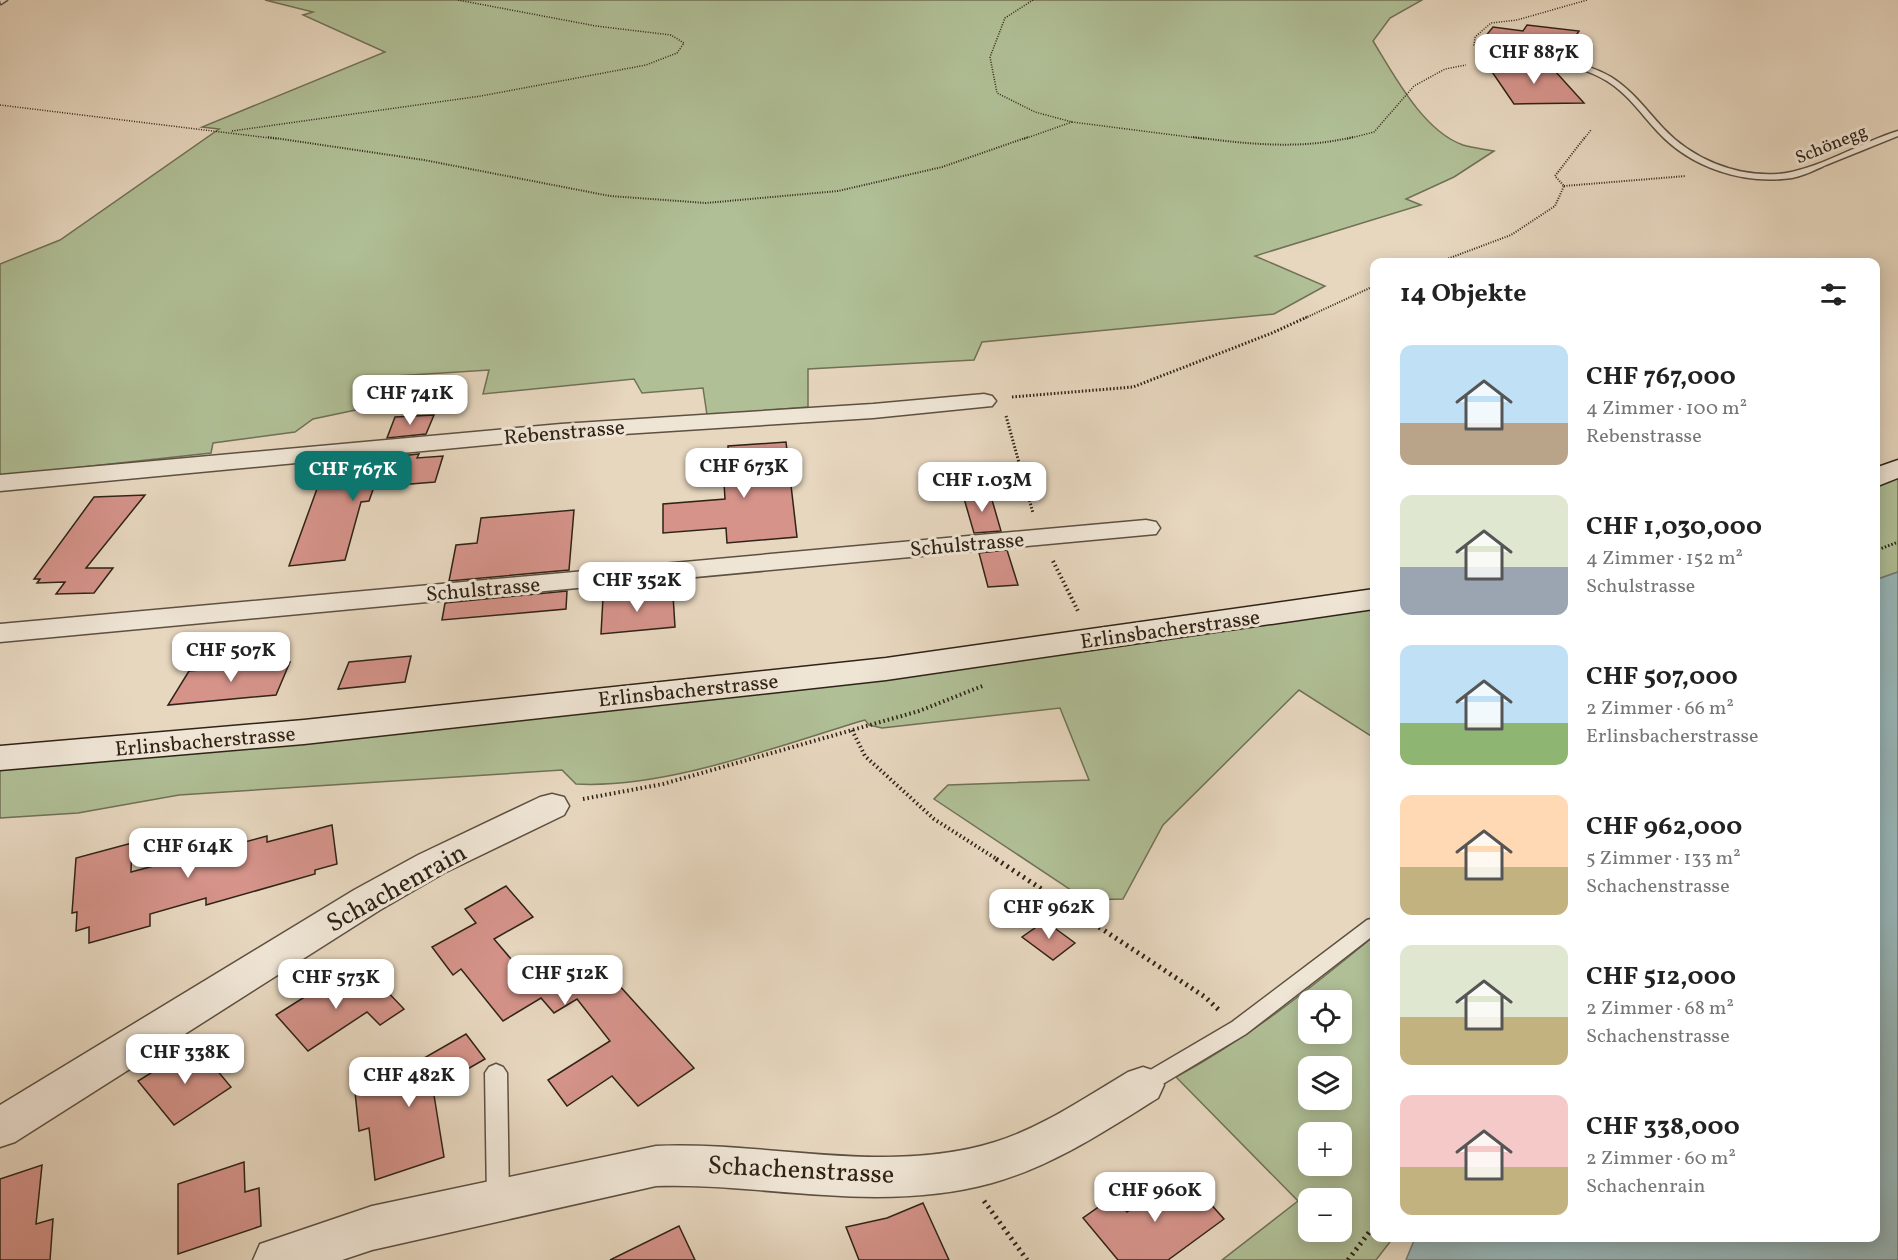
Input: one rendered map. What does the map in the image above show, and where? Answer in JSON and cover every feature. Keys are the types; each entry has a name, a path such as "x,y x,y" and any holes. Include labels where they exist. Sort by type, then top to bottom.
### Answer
{"main road":[{"path":"1880,476 1898,468"},
{"name":"Erlinsbacherstrasse","path":"0,758 304,732 886,669 1370,600"}],"street":[{"name":"Rebenstrasse","path":"0,483 561,431 873,411 984,401"},
{"name":"Schulstrasse","path":"0,633 1146,528"},
{"name":"Schachenrain","path":"0,1128 367,900 431,864 552,806"},
{"name":"Schachenstrasse","path":"277,1260 372,1228 656,1167 693,1163 847,1176 891,1176 961,1169 1009,1158 1070,1130 1143,1085"}],"lane":[{"name":"Schönegg","path":"1486,62 1535,60 1600,74 1621,88 1665,135 1678,145 1712,165 1733,172 1764,177 1794,175 1898,133"},
{"name":"Schachenstrasse","path":"1143,1085 1239,1028 1370,928"},
{"path":"496,1072 498,1201"}],"path":[{"path":"226,131 481,96 646,65 676,53 684,43 671,35 596,26 458,0"},
{"path":"1032,0 1005,18 990,57 998,93 1035,112 1072,122 1264,146 1325,144 1374,132 1414,86 1445,69 1486,62"},
{"path":"1510,60 1474,45 1474,37 1491,23 1517,20 1587,0"},
{"path":"0,105 226,131 424,160 610,196 706,203 838,191 942,167 1072,122"},
{"path":"1564,186 1555,176 1591,130"},
{"path":"1564,186 1733,172"},
{"path":"1450,258 1511,235 1555,206 1564,186"},
{"path":"984,401 1133,387 1272,333 1370,288"},
{"path":"1880,549 1898,542"},
{"path":"552,806 663,784 919,711 993,681"},
{"path":"852,730 865,756 934,819 1079,912 1205,997 1239,1028"},
{"path":"961,1169 1027,1260"},
{"path":"1347,1260 1370,1231"}],"green space":[{"path":"265,0 1422,0 1390,18 1373,41 1400,85 1422,115 1435,128 1463,145 1494,151 1454,177 1406,199 1421,205 1255,256 1325,286 1274,314 982,342 974,360 808,369 808,407 707,415 703,388 642,393 634,379 483,394 489,370 395,376 370,407 313,419 295,432 213,443 211,453 0,476 0,264 60,240 219,129 202,127 385,52 303,15 313,12"},
{"path":"1898,476 1898,572 1880,578 1880,484"},
{"path":"1370,607 1370,735 1299,690 1163,825 1123,899 1086,900 934,799 948,785 1089,780 1060,708 882,728 869,725 865,720 721,764 647,780 611,784 576,784 562,770 179,795 78,813 0,818 0,767"},
{"path":"1370,939 1370,1242 1390,1242 1376,1260 1222,1260 1298,1201 1176,1077 1254,1029 1298,997 1298,1044 1352,1044 1352,990 1307,990"}],"water":[{"path":"1898,572 1898,1260 1406,1260 1413,1242 1880,1242 1880,578"}],"building":[{"path":"1527,25 1579,31 1561,58 1514,56 1484,59 1476,48 1493,27 1523,31"},
{"path":"1488,66 1556,66 1554,70 1584,103 1514,104"},
{"path":"434,415 426,434 387,438 395,417"},
{"path":"786,442 797,537 727,543 726,528 663,533 663,504 725,499 724,483 729,483 728,446"},
{"path":"419,454 417,458 443,456 435,482 374,487 369,501 361,502 345,560 289,566 326,464"},
{"path":"990,493 1001,531 974,533 963,495"},
{"path":"145,495 86,568 113,568 94,593 56,594 65,582 37,583 40,579 34,579 94,497"},
{"path":"574,510 569,570 449,581 456,545 477,543 481,518"},
{"path":"1007,550 1018,585 988,587 979,553"},
{"path":"567,591 566,609 442,620 445,603"},
{"path":"651,594 651,596 673,595 675,627 601,634 603,598"},
{"path":"411,656 405,682 338,689 349,662"},
{"path":"290,662 276,695 168,705 189,671"},
{"path":"332,825 337,864 315,870 315,874 206,905 206,898 150,914 150,926 89,943 89,927 76,931 77,912 72,913 76,858 132,843 131,872 267,836 267,842"},
{"path":"506,886 533,917 494,939 529,980 569,957 592,983 608,973 694,1068 638,1106 612,1076 567,1106 548,1080 610,1041 577,999 554,1013 541,998 503,1021 461,969 453,975 432,947 476,923 465,909"},
{"path":"1045,921 1075,943 1053,960 1022,937"},
{"path":"341,974 357,986 363,982 370,990 380,984 404,1009 380,1025 367,1012 308,1051 276,1015"},
{"path":"466,1034 485,1059 433,1089 444,1157 375,1180 369,1128 359,1131 354,1082 419,1061"},
{"path":"196,1045 231,1087 174,1125 138,1081"},
{"path":"244,1162 245,1192 259,1188 261,1226 178,1254 178,1184"},
{"path":"42,1165 36,1224 53,1219 50,1260 0,1260 0,1179"},
{"path":"1183,1173 1224,1219 1168,1260 1118,1260 1083,1218 1114,1196 1127,1212"},
{"path":"923,1203 949,1260 859,1260 846,1227 887,1218"},
{"path":"679,1226 695,1260 610,1260"}]}
